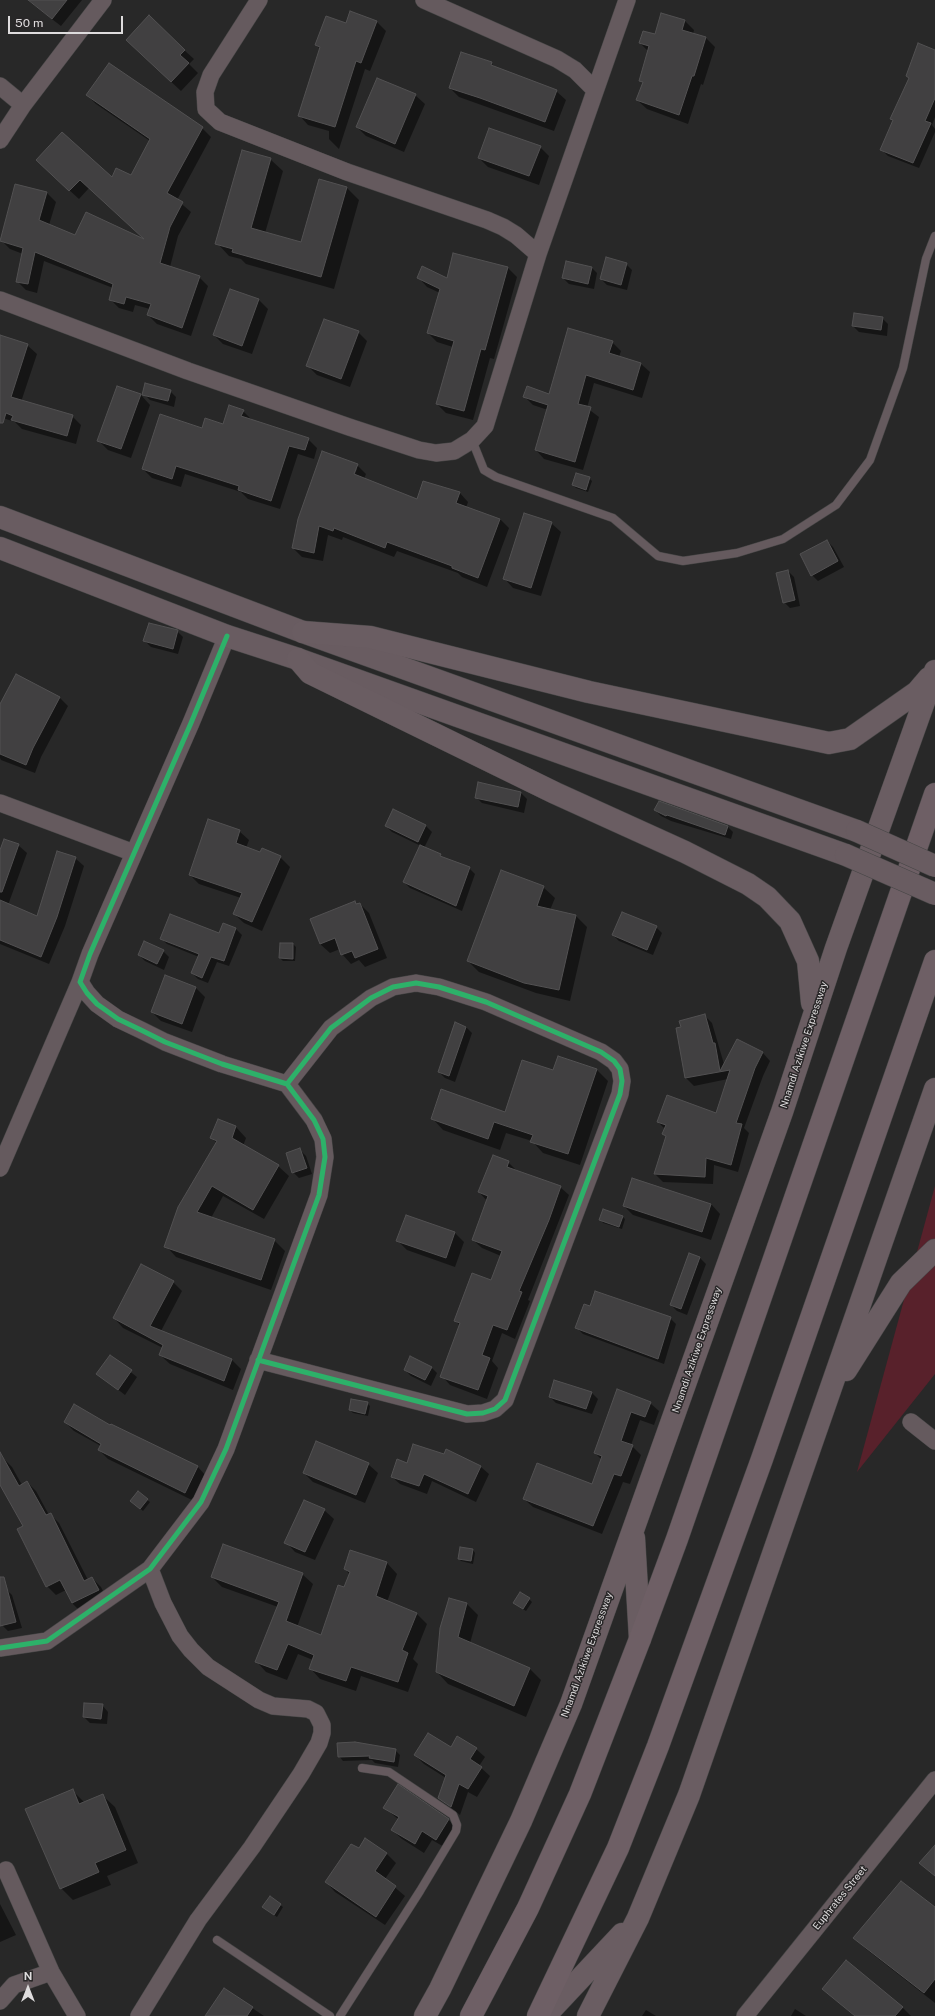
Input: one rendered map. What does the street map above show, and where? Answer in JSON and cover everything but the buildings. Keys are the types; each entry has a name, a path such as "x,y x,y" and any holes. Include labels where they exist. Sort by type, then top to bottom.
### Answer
{"highway":[{"path":"303,632 370,637 589,692 829,743 850,739 917,692 935,671"},
{"path":"298,659 310,673 514,773 685,852 748,884 767,897 790,920 808,962 812,1003 816,1008"},
{"name":"Nnamdi Azikiwe Expressway","path":"425,2016 440,1989 520,1822 571,1704 776,1126 935,671"},
{"path":"471,2016 528,1908 580,1794 678,1539 935,794"},
{"path":"538,2016 618,1848 658,1746 762,1459 935,961"},
{"path":"588,2016 638,1918 689,1795 827,1400 931,1117 935,1089"},
{"path":"827,1400 901,1283 935,1250"},
{"path":"633,1526 640,1639"},
{"path":"545,2016 638,1918"}],"main road":[{"path":"0,517 303,632 857,830 935,866"},
{"path":"0,548 227,636 298,659 846,855 935,894"}],"street":[{"path":"0,140 23,105 103,0"},
{"path":"259,0 211,75 205,92 206,109 220,122 347,172 487,220 512,232 538,254"},
{"path":"424,0 557,58 575,70 594,89"},
{"path":"0,300 188,371 349,428 419,450 436,453 454,451 472,440 485,426 538,254 626,0"},
{"path":"0,86 23,105"},
{"path":"0,1168 80,982 90,954 227,636"},
{"path":"0,803 134,853"},
{"path":"0,1648 47,1641 150,1569 201,1502 226,1449 314,1213 319,1195 325,1156 323,1139 314,1120 287,1084 222,1064 147,1033 118,1019 98,1004 87,993 80,982"},
{"path":"258,1360 468,1414 483,1413 495,1409 505,1400 620,1094 622,1081 620,1069 614,1061 601,1052 486,1002 439,987 416,983 393,987 371,998 332,1028 287,1084"},
{"path":"911,1422 935,1441"},
{"path":"139,2016 198,1920 252,1847 301,1774 319,1743 322,1734 322,1725 316,1713 308,1709 273,1706 260,1700 208,1667 191,1650 180,1636 165,1608 150,1569"},
{"name":"Euphrates Street","path":"745,2016 933,1785"},
{"path":"6,1870 51,1972 77,2016"},
{"path":"0,2001 14,1986 51,1972"}],"lane":[{"path":"472,440 484,470 496,477 612,518 658,556 682,562 737,553 783,539 836,504 870,460 903,368 926,259 935,236"},
{"path":"340,2016 424,1884 456,1831 457,1825 453,1815 389,1772 362,1768"},
{"path":"217,1940 330,2016"}],"shaded area":[{"path":"935,1186 935,1374 857,1472"}],"cycle path":[{"path":"0,1648 47,1641 150,1569 201,1502 226,1449 319,1195 325,1157 323,1139 314,1120 287,1084 222,1064 165,1042 118,1019 97,1004 80,982 90,954 191,723 227,636"},
{"path":"258,1360 467,1414 483,1413 495,1409 505,1400 620,1094 622,1081 620,1069 614,1061 601,1052 486,1002 439,987 416,983 393,987 371,998 331,1028 287,1084"}]}
